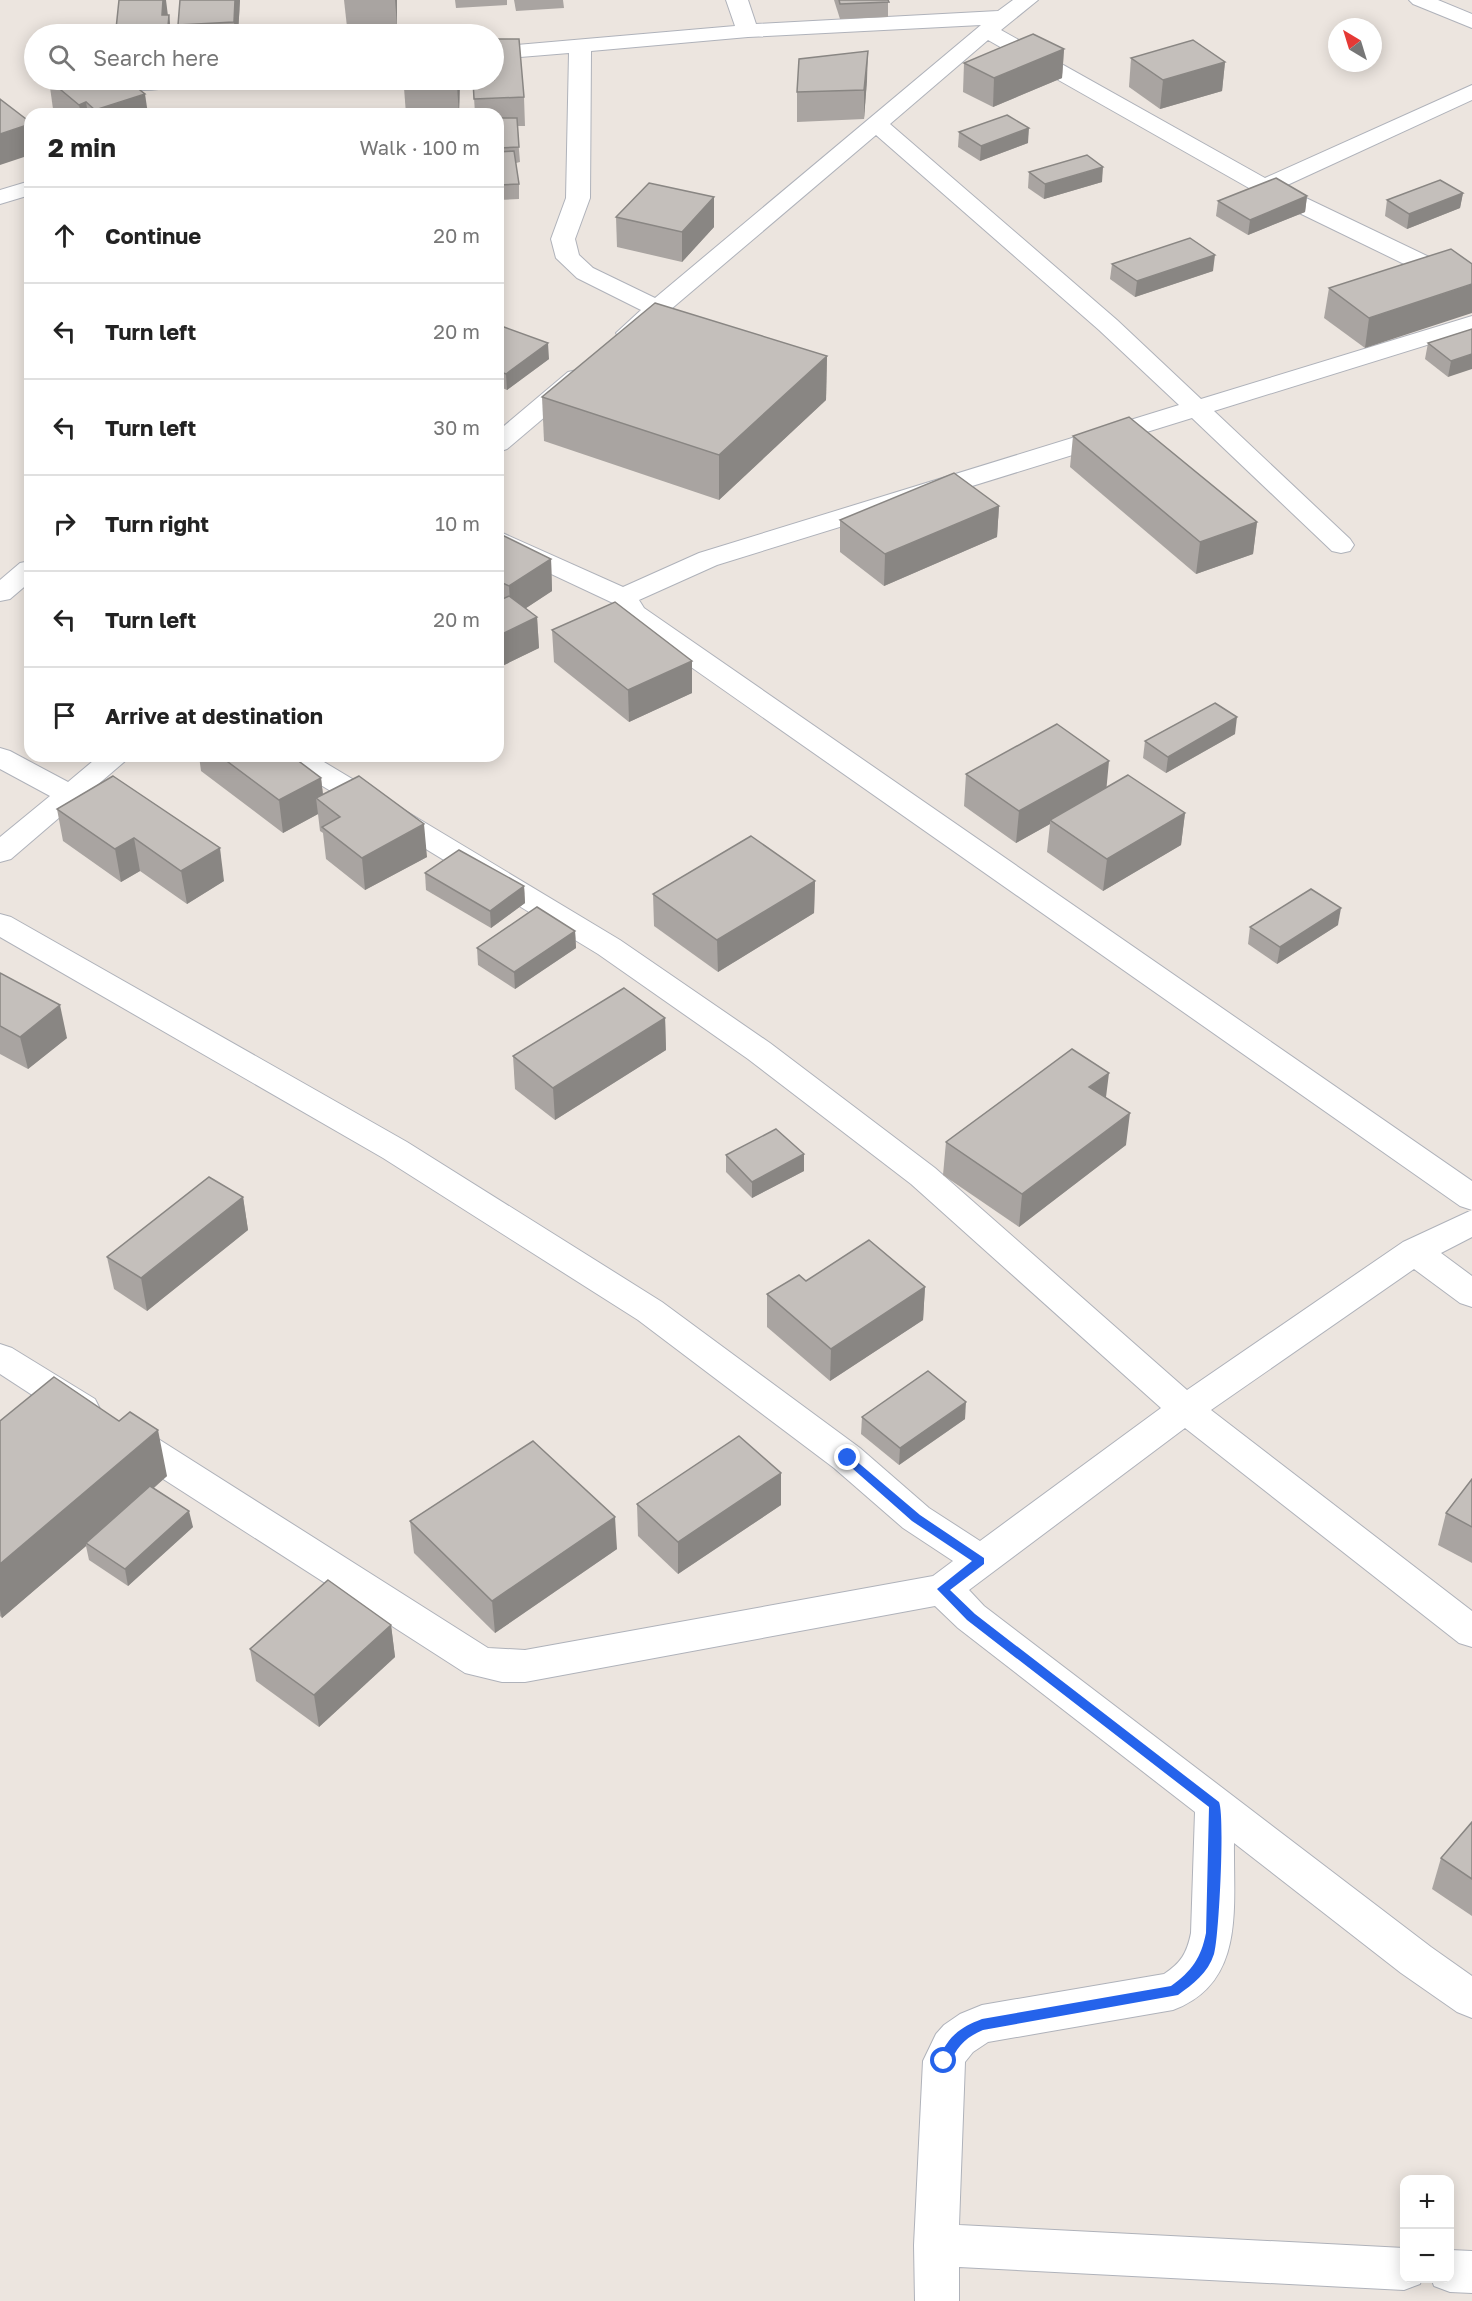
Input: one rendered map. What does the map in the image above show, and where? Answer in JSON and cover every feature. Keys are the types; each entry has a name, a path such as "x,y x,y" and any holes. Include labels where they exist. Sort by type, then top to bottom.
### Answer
{"street":[{"path":"738,0 748,31"},
{"path":"613,346 995,24 1027,0"},
{"path":"1420,0 1472,21"},
{"path":"504,52 748,31 995,24 1264,187 1440,271 1472,290"},
{"path":"580,46 578,198 563,239 568,258 585,273 657,308"},
{"path":"1264,187 1472,92"},
{"path":"877,124 1108,325 1341,545"},
{"path":"0,197 24,190"},
{"path":"623,597 708,559 1472,323"},
{"path":"504,439 595,362"},
{"path":"504,416 525,422"},
{"path":"504,542 623,597 634,614 1472,1198"},
{"path":"0,593 24,574"},
{"path":"0,757 68,794"},
{"path":"0,852 109,762"},
{"path":"303,762 609,946 759,1051 923,1176 1185,1409 1472,1632"},
{"path":"0,924 394,1150 650,1311 848,1458 916,1518 981,1561"},
{"path":"0,1357 479,1662 502,1666 525,1666 943,1589 1185,1409 1415,1251 1472,1222"},
{"path":"1415,1251 1472,1294"},
{"path":"943,1589 971,1617 1416,1960 1472,1999"},
{"path":"937,2301 936,2245 944,2061 951,2044 966,2031 982,2024 1173,1991 1194,1977 1208,1954 1212,1933 1215,1805"},
{"path":"936,2245 1400,2269"},
{"path":"1454,2271 1472,2272"}],"building":[{"path":"119,0 163,0 162,15 169,15 168,24 117,24"},
{"path":"180,0 235,0 234,22 178,24"},
{"path":"839,0 888,0 889,2 840,4"},
{"path":"1033,34 1064,49 994,78 964,63"},
{"path":"504,39 519,39 524,97 474,99 474,90 504,90"},
{"path":"1193,40 1225,62 1163,80 1131,58"},
{"path":"868,51 864,90 797,92 799,59"},
{"path":"61,90 140,90 145,94 101,108 93,108 86,102 79,105"},
{"path":"0,99 24,117 24,126 0,134"},
{"path":"1007,115 1029,128 981,146 959,132"},
{"path":"504,118 517,118 519,147 504,148"},
{"path":"514,151 519,184 504,185 504,152"},
{"path":"1087,155 1103,167 1045,184 1029,172"},
{"path":"1276,178 1307,196 1250,220 1218,201"},
{"path":"1440,180 1463,193 1409,214 1387,200"},
{"path":"649,183 714,197 682,232 616,217"},
{"path":"1190,238 1215,255 1137,281 1112,264"},
{"path":"1451,249 1472,264 1472,284 1369,318 1329,288"},
{"path":"655,303 827,356 719,455 542,397"},
{"path":"504,327 548,343 504,373"},
{"path":"1472,329 1472,354 1451,361 1428,343"},
{"path":"1129,417 1257,522 1200,542 1073,436"},
{"path":"954,473 999,506 885,554 840,520"},
{"path":"504,536 551,559 509,586 504,584"},
{"path":"509,596 537,617 504,633 504,598"},
{"path":"615,602 692,661 628,690 552,630"},
{"path":"1215,703 1237,717 1168,757 1145,741"},
{"path":"1057,724 1109,761 1019,811 966,774"},
{"path":"228,762 300,762 321,778 279,800"},
{"path":"1128,775 1185,813 1107,859 1050,820"},
{"path":"113,776 220,848 181,871 134,838 115,849 57,809"},
{"path":"359,776 424,824 362,858 322,827 340,817 316,798"},
{"path":"751,836 815,881 717,940 653,894"},
{"path":"459,850 524,886 490,911 425,873"},
{"path":"1311,889 1341,908 1280,947 1250,927"},
{"path":"537,907 575,931 514,972 477,948"},
{"path":"0,973 60,1005 20,1037 0,1026"},
{"path":"624,988 665,1018 553,1088 513,1056"},
{"path":"1072,1049 1109,1073 1089,1087 1130,1113 1022,1194 946,1142"},
{"path":"776,1129 804,1154 752,1182 726,1155"},
{"path":"209,1177 243,1197 141,1278 107,1257"},
{"path":"869,1240 925,1287 831,1349 767,1294 799,1275 806,1281"},
{"path":"928,1371 966,1402 900,1448 862,1417"},
{"path":"54,1377 119,1421 130,1412 158,1430 0,1564 0,1421"},
{"path":"739,1436 781,1473 678,1542 637,1504"},
{"path":"533,1441 615,1517 492,1601 410,1521"},
{"path":"1472,1479 1472,1527 1446,1513"},
{"path":"150,1486 189,1511 125,1569 86,1543"},
{"path":"328,1580 391,1625 314,1695 250,1649"},
{"path":"1472,1822 1472,1879 1441,1858"}],"route":[{"path":"848,1458 916,1518 981,1561 943,1589 971,1617 1215,1805 1212,1933 1208,1954 1194,1977 1173,1991 982,2024 966,2031 951,2044 944,2061"}]}
